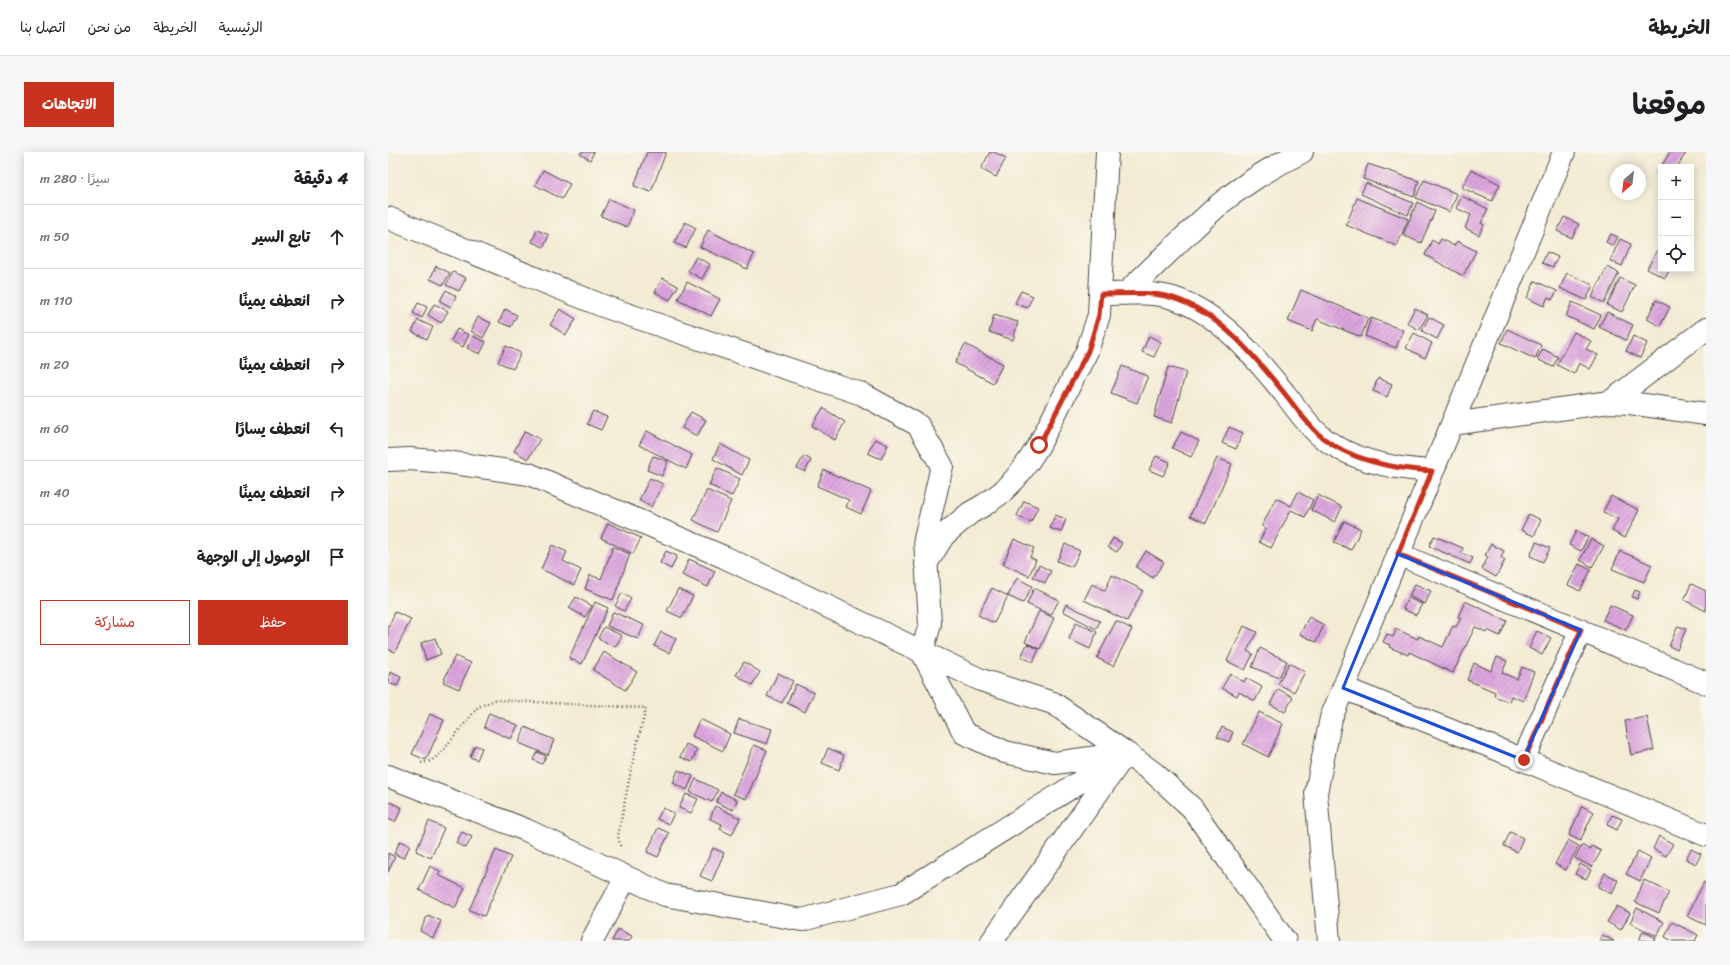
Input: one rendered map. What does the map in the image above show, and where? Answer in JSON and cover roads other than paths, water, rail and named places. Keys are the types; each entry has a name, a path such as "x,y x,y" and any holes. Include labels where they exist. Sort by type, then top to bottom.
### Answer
{"street":[{"path":"926,564 944,536 970,513 1001,493 1015,479 1028,462 1039,445 1088,351 1099,315 1107,152"},
{"path":"1125,294 1222,203 1278,164 1302,152"},
{"path":"1329,941 1316,793 1331,718 1564,152"},
{"path":"388,218 603,306 862,394 918,425 942,466 925,539 930,624 922,652 964,733 1005,752 1056,763 1126,753"},
{"path":"1101,294 1158,295 1173,298 1201,311 1228,332 1256,359 1309,424 1323,437 1336,446 1354,455 1392,467 1432,471"},
{"path":"1610,402 1706,329"},
{"path":"1452,424 1610,402 1630,402 1706,414"},
{"path":"388,460 410,459 446,462 529,474 724,557 981,680 1053,703 1154,773 1192,808 1285,941"},
{"path":"1398,554 1706,683"},
{"path":"1524,760 1581,630"},
{"path":"1343,688 1524,760 1706,835"},
{"path":"388,776 526,830 664,896 802,920 902,894 1126,753"},
{"path":"992,941 1126,753"},
{"path":"592,941 626,877"}]}
